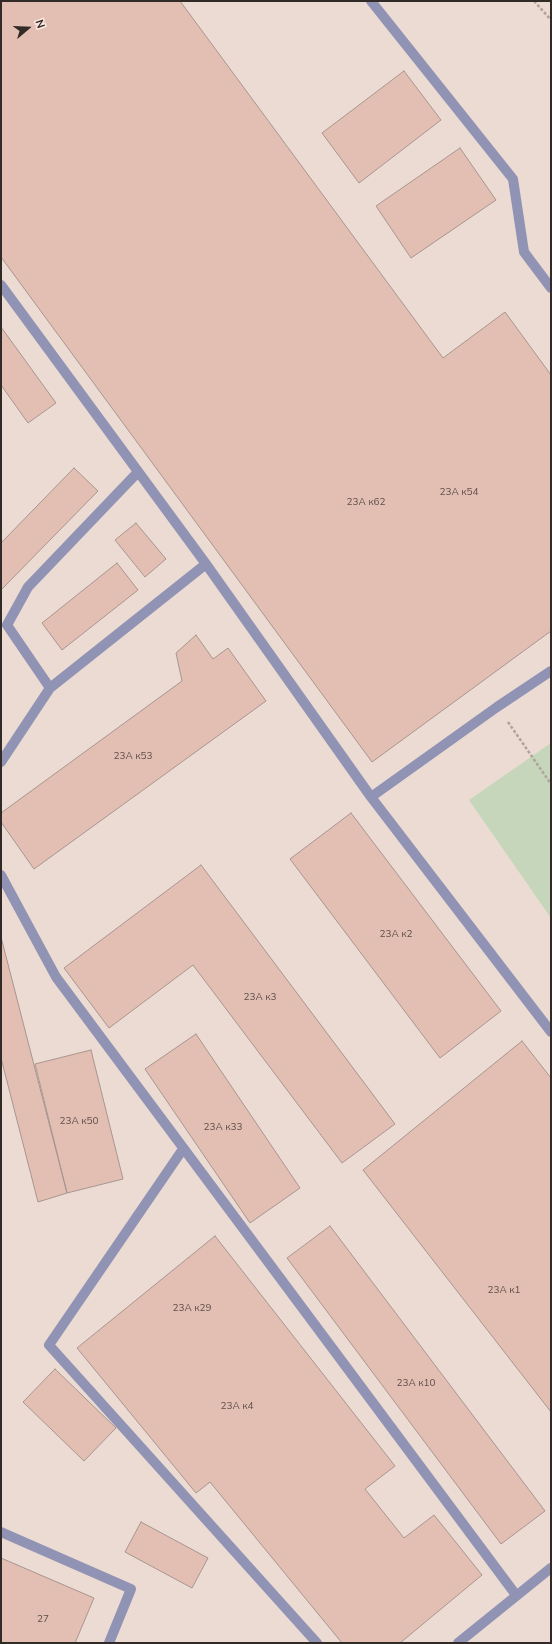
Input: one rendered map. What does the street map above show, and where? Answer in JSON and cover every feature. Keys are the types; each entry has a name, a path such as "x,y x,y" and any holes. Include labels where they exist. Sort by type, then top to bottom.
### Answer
{"lane":[{"path":"371,1 513,179 524,252 551,288"},
{"path":"1,285 206,564 371,797 551,1032"},
{"path":"50,688 7,625 28,587 138,472"},
{"path":"1,762 50,688 206,564"},
{"path":"371,797 497,706 551,671"},
{"path":"1,875 56,977 516,1596"},
{"path":"183,1149 49,1345 317,1643"},
{"path":"1,1532 131,1589 109,1643"},
{"path":"458,1643 551,1568"}],"path":[{"path":"534,1 551,20"},
{"path":"497,706 551,784"}],"green space":[{"path":"551,743 551,918 469,800"}],"building":[{"path":"1,1 180,1 443,358 505,312 551,375 551,631 372,762 1,257"},
{"path":"404,71 441,120 359,183 322,133"},
{"path":"460,148 496,200 411,258 376,206"},
{"path":"1,327 56,403 28,423 1,385"},
{"path":"74,468 98,491 1,590 1,543"},
{"path":"136,523 166,559 145,577 115,540"},
{"path":"117,563 138,590 62,650 42,623"},
{"path":"196,635 213,659 228,648 266,701 34,869 1,822 1,813 182,681 176,653"},
{"path":"351,813 501,1011 440,1058 290,859"},
{"path":"201,865 395,1124 342,1163 193,965 109,1028 64,968"},
{"path":"1,937 67,1193 38,1202 1,1058"},
{"path":"196,1034 300,1188 250,1223 145,1069"},
{"path":"522,1041 551,1078 551,1412 363,1170"},
{"path":"91,1050 123,1179 67,1193 35,1064"},
{"path":"330,1226 545,1511 501,1544 287,1258"},
{"path":"215,1236 395,1466 365,1489 404,1538 434,1515 482,1575 400,1643 342,1643 210,1482 196,1493 77,1348"},
{"path":"55,1369 116,1428 84,1461 23,1402"},
{"path":"141,1522 208,1558 192,1588 125,1552"},
{"path":"1,1558 94,1598 75,1643 1,1643"}]}
